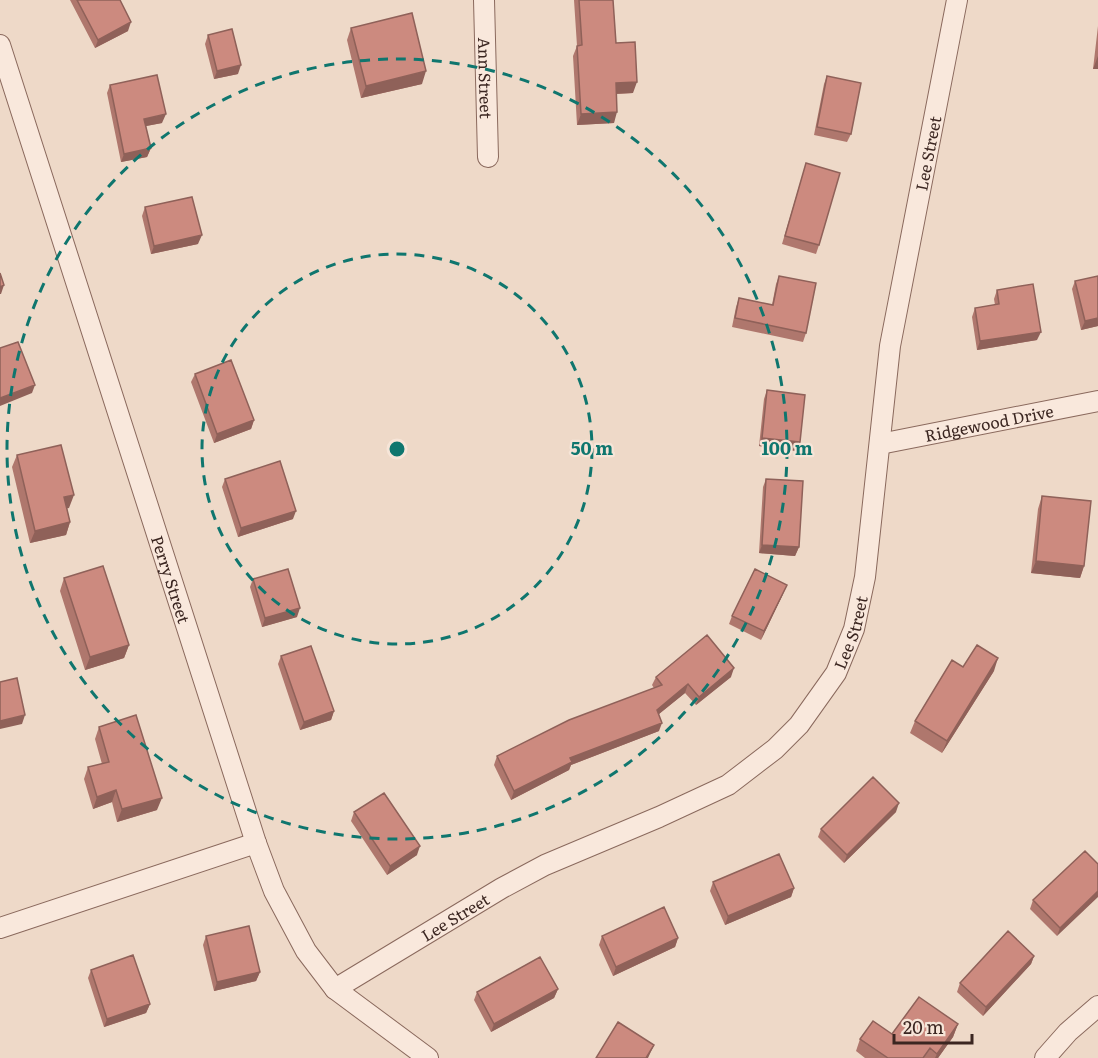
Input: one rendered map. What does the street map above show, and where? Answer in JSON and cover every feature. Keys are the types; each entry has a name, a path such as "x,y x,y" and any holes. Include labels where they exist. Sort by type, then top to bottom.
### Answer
{"street":[{"name":"Ann Street","path":"483,0 488,157"},
{"name":"Lee Street","path":"335,989 502,888 545,865 659,818 728,785 783,741 819,700 836,673 854,629 865,577 890,346 957,0"},
{"name":"Perry Street","path":"0,45 256,843 274,891 306,951 335,989 428,1058"},
{"name":"Ridgewood Drive","path":"879,444 1098,401"},
{"path":"0,928 256,843"},
{"path":"1045,1058 1068,1032 1098,1006"}],"building":[{"path":"77,0 120,0 131,22 98,40"},
{"path":"579,0 613,0 616,43 635,42 637,82 616,83 617,112 581,114 577,46 582,45"},
{"path":"412,13 426,71 366,86 351,28"},
{"path":"232,29 241,65 217,71 208,35"},
{"path":"157,75 166,114 144,119 151,148 124,154 110,85"},
{"path":"827,76 861,83 851,134 817,127"},
{"path":"806,163 840,173 819,245 785,236"},
{"path":"192,197 202,235 154,246 145,207"},
{"path":"0,273 4,285 0,287"},
{"path":"779,276 816,283 806,333 735,318 739,298 773,305"},
{"path":"1098,276 1098,318 1085,321 1075,281"},
{"path":"1033,284 1041,332 980,341 975,308 999,304 997,290"},
{"path":"18,342 35,385 0,398 0,348"},
{"path":"231,360 254,420 217,434 195,374"},
{"path":"767,390 805,395 800,442 762,438"},
{"path":"61,445 74,495 64,497 70,522 35,531 17,455"},
{"path":"280,461 296,511 241,528 225,479"},
{"path":"766,479 803,481 799,547 762,545"},
{"path":"1042,496 1091,501 1084,566 1036,561"},
{"path":"103,566 129,645 90,657 64,578"},
{"path":"288,569 300,608 265,618 253,579"},
{"path":"755,569 787,585 764,631 732,616"},
{"path":"707,635 734,668 699,697 688,684 657,710 662,723 570,758 572,762 514,791 497,756 569,720 662,685 656,677"},
{"path":"977,645 998,658 947,741 915,721 952,660 963,667"},
{"path":"311,646 334,711 304,722 281,656"},
{"path":"17,678 25,715 0,721 0,682"},
{"path":"136,715 162,798 122,809 116,790 97,797 88,767 109,762 99,727"},
{"path":"873,777 899,803 847,855 821,829"},
{"path":"384,793 420,846 390,866 354,812"},
{"path":"1085,851 1098,864 1098,891 1060,928 1033,900"},
{"path":"779,854 794,888 728,916 713,882"},
{"path":"664,907 678,938 616,967 602,936"},
{"path":"249,926 260,972 217,982 206,936"},
{"path":"1008,931 1034,956 986,1007 960,983"},
{"path":"133,955 150,1004 107,1019 91,970"},
{"path":"540,957 558,989 494,1024 477,992"},
{"path":"919,997 958,1024 937,1054 930,1048 923,1058 888,1058 860,1039 873,1021 892,1034"},
{"path":"618,1022 654,1045 646,1058 596,1058"}]}
